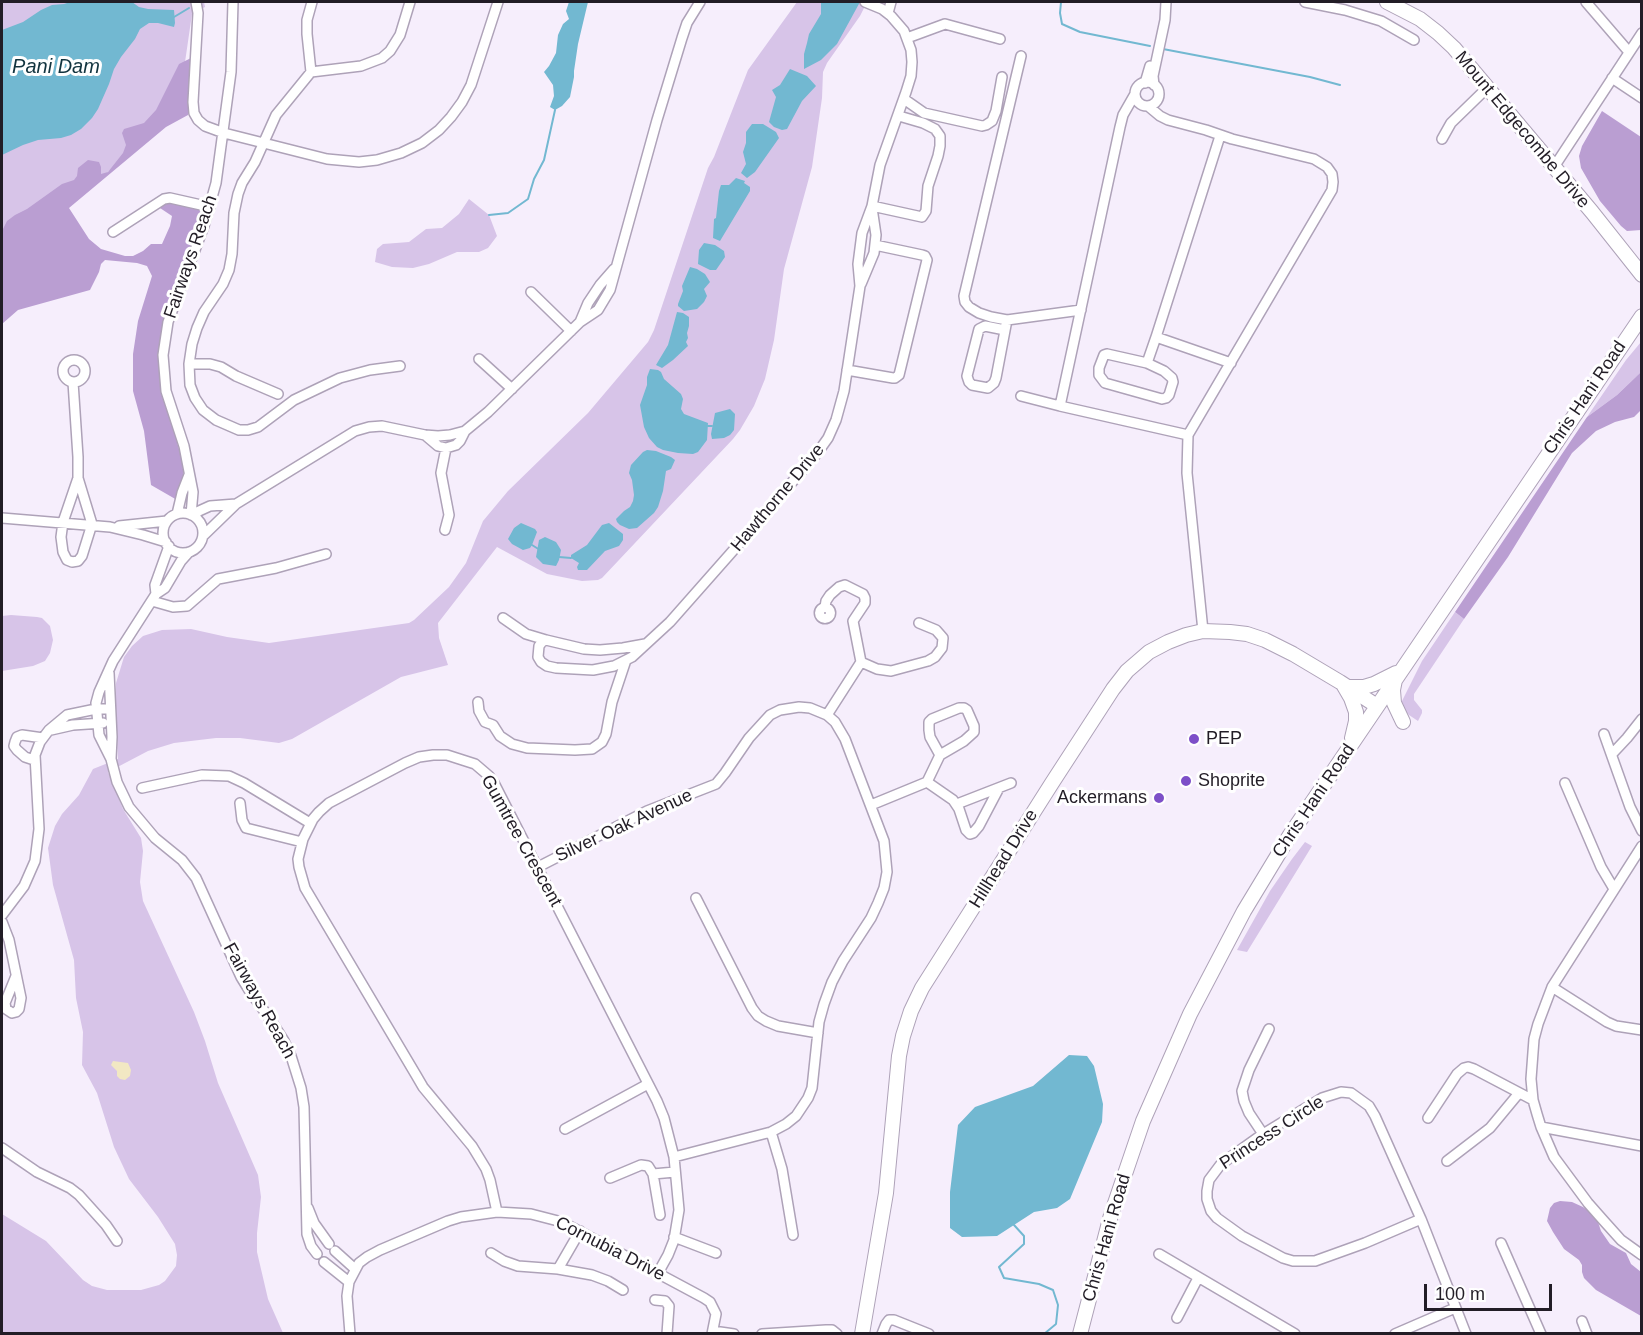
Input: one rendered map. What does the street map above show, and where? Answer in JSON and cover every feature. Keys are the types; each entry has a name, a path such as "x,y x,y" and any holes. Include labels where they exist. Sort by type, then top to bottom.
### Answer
{"street":[{"path":"196,2 198,13 193,102 194,113 204,126 327,159 358,162 377,160 422,143 451,117 471,85 498,2"},
{"name":"Fairways Reach","path":"192,515 193,492 184,446 166,391 163,355 168,322 210,207 216,183 231,72 233,2"},
{"path":"311,72 307,20 312,2"},
{"path":"400,366 370,370 340,378 294,400 258,427 239,430 216,420 203,410 190,385 189,364 197,328 229,270 238,194 276,115 311,72 360,66 382,58 390,51 400,35 410,2"},
{"path":"2,518 110,526 144,534 168,544 178,552 189,552 198,546 203,536 236,504 356,431 382,426 426,435 450,435 465,431 478,422 580,322 598,309 610,290 682,38 700,2"},
{"name":"Hawthorne Drive","path":"860,286 858,264 862,232 872,206 880,165 899,116 911,76 912,62 904,31 888,13 866,2"},
{"path":"888,13 891,2"},
{"path":"1305,2 1345,10 1381,21 1414,40"},
{"name":"Mount Edgecombe Drive","path":"1387,2 1420,19 1454,48 1592,212 1641,276"},
{"path":"1586,2 1629,52"},
{"path":"1060,406 1120,127 1129,105 1145,101 1158,93 1149,84 1149,75 1160,19 1166,4"},
{"path":"907,38 945,24 1000,39"},
{"path":"1554,167 1641,33"},
{"path":"1006,325 969,307 964,296 1021,56"},
{"path":"904,99 924,113 982,126 992,121 1002,77"},
{"path":"1612,78 1641,98"},
{"path":"1149,84 1138,87 1145,101 1160,116 1220,136 1314,159 1327,167 1332,174 1333,182 1328,198 1188,435 1186,473 1203,631"},
{"path":"1442,139 1451,123 1487,88"},
{"path":"872,206 922,217 926,211 928,186 940,146 940,136 935,129 924,123 899,116"},
{"path":"1147,363 1220,136"},
{"path":"113,232 164,199 170,198 210,207"},
{"name":"Hawthorne Drive","path":"546,640 542,642 537,652 538,657 547,666 556,668 593,670 614,666 632,657 670,622 818,452 828,438 836,420 844,391 860,286 874,249 876,235 872,206"},
{"path":"862,232 876,235"},
{"path":"847,370 893,378 899,375 927,260 922,255 874,249 860,251"},
{"path":"580,322 588,303 600,285 616,268"},
{"path":"600,285 610,290"},
{"path":"531,292 571,331"},
{"path":"588,303 598,309"},
{"path":"1006,325 994,383 988,388 972,385 967,376 979,329 985,326 1006,325 1081,310"},
{"name":"Chris Hani Road","path":"1080,1334 1111,1215 1143,1121 1185,1023 1221,952 1263,877 1290,835 1641,316"},
{"path":"1156,337 1231,363"},
{"path":"1107,354 1147,363 1164,371 1172,378 1172,388 1166,398 1162,399 1110,385 1101,380 1099,375 1101,359 1107,354"},
{"path":"479,359 512,389"},
{"path":"189,364 210,364 221,367 278,394"},
{"path":"73,382 78,477 92,524 82,556 78,561 72,562 67,560 63,552 61,537 63,522 78,477"},
{"path":"1021,396 1188,435"},
{"path":"426,435 438,446 446,448 456,445 465,431"},
{"path":"445,530 449,515 441,473 446,448"},
{"name":"Fairways Reach","path":"177,514 189,475"},
{"path":"192,515 210,506 236,504"},
{"path":"110,526 167,521 177,514 184,513 192,515 201,524 203,536"},
{"path":"167,521 164,533 168,544"},
{"name":"Fairways Reach","path":"154,597 155,585 168,544"},
{"name":"Fairways Reach","path":"189,552 165,588 154,597 121,646 96,703 99,735 111,759 120,789 135,815 155,838 182,860 196,878 241,977 270,1018 288,1049 301,1088 307,1234 311,1246 321,1258 349,1282"},
{"path":"154,597 173,607 187,606 218,579 276,568 326,554"},
{"path":"674,1156 771,1132 796,1116 812,1088 818,1033 824,1004 832,982 871,918 884,888 887,872 884,841 845,739 827,715 861,662 854,621 865,603 865,598 863,594 845,585 830,595 825,607"},
{"path":"503,618 526,634 584,649 600,650 645,644"},
{"path":"861,662 877,669 891,671 935,657 942,648 943,638 936,630 919,623"},
{"name":"Hillhead Drive","path":"862,1334 885,1202 899,1056 906,1025 915,1001 1046,792 1119,681 1136,662 1168,642 1203,631 1230,632 1247,634 1265,640 1293,654 1377,706"},
{"path":"579,669 584,649"},
{"path":"478,702 479,711 485,722 493,725 500,736 512,744 527,748 592,749 602,742 606,734 612,702 626,660"},
{"name":"Fairways Reach","path":"109,671 111,759"},
{"path":"1344,684 1364,687 1398,674"},
{"path":"1398,674 1393,699 1403,722"},
{"path":"1344,684 1356,712 1350,746"},
{"name":"Silver Oak Avenue","path":"538,867 647,811 716,784 749,738 780,710 810,708 827,715"},
{"path":"871,805 927,782 940,755 964,741 974,732 974,726 964,708 959,708 929,722 930,737 940,755"},
{"path":"2,915 24,886 35,861 39,829 34,760 37,748 46,734 67,715 96,709 110,709"},
{"path":"1612,754 1641,719"},
{"path":"34,760 16,750 14,746 17,737 46,734 73,726 111,722"},
{"path":"1604,734 1641,831"},
{"name":"Gumtree Crescent","path":"497,1212 490,1180 482,1162 472,1146 423,1087 305,888 300,875 298,859 302,842 310,824 319,812 329,803 419,757 447,755 476,764 489,776 538,867 664,1118 674,1156 679,1210 674,1237 668,1255 658,1273"},
{"path":"142,788 202,775 229,776 310,824"},
{"path":"927,782 957,804 968,833 973,833 979,826 999,788"},
{"path":"957,804 1011,783"},
{"path":"1565,783 1601,867 1614,889"},
{"path":"240,802 242,820 246,828 302,842"},
{"path":"1641,846 1552,987 1534,1039 1531,1079 1533,1100 1541,1127 1554,1157 1588,1203 1621,1240 1641,1255"},
{"path":"696,898 758,1016 778,1026 818,1033"},
{"path":"2,922 9,940 16,976"},
{"path":"1552,987 1607,1022 1616,1026 1641,1030"},
{"path":"1263,1134 1249,1113 1242,1091 1249,1070 1269,1029"},
{"path":"1428,1118 1457,1074 1468,1067 1533,1100"},
{"path":"565,1129 648,1084"},
{"name":"Princess Circle","path":"1421,1219 1316,1262 1293,1261 1242,1236 1217,1218 1211,1210 1207,1191 1209,1180 1216,1169 1263,1134 1322,1098 1341,1092 1351,1093 1370,1106 1375,1116 1421,1219 1466,1334"},
{"path":"1447,1161 1490,1128 1519,1093"},
{"path":"1541,1127 1641,1146"},
{"path":"771,1132 782,1169 793,1235"},
{"path":"2,1148 37,1172 70,1188 79,1195 117,1241"},
{"path":"610,1179 641,1165 648,1166 653,1174 660,1215"},
{"path":"653,1174 675,1172"},
{"name":"Fairways Reach","path":"306,1206 314,1223 332,1248 355,1269"},
{"name":"Cornubia Drive","path":"350,1334 347,1296 349,1282 359,1263 367,1257 448,1221 497,1212 531,1214 561,1222 704,1298 710,1302 716,1314 713,1332"},
{"path":"558,1269 580,1231"},
{"path":"674,1237 716,1253"},
{"path":"1500,1243 1541,1334"},
{"path":"491,1253 518,1266 558,1269 599,1277 623,1290"},
{"path":"1159,1254 1295,1334"},
{"path":"1177,1318 1198,1278"},
{"path":"655,1300 665,1301 669,1306 667,1334"},
{"path":"1395,1334 1455,1308"},
{"path":"882,1334 889,1320 894,1320 929,1334"},
{"path":"1582,1321 1587,1334"},
{"path":"762,1334 832,1330 837,1334"},
{"path":"713,1332 734,1334"}],"shaded area":[{"path":"2,2 204,2 205,7 192,14 184,69 131,152 2,264"},
{"path":"797,2 867,2 823,72 822,98 812,167 784,269 774,340 765,379 754,406 733,439 598,580 582,581 547,574 497,547 438,623 439,638 448,665 401,677 292,739 279,743 240,738 216,738 174,743 148,751 108,772 123,809 141,838 143,851 140,882 143,901 194,1012 218,1083 258,1175 261,1197 257,1252 268,1299 283,1333 2,1332 2,1214 46,1241 83,1280 92,1286 107,1290 141,1290 165,1281 176,1266 175,1244 129,1179 114,1147 97,1093 82,1065 83,1032 76,998 74,960 53,885 48,848 55,826 62,814 79,795 93,769 118,759 116,683 124,657 143,636 162,630 191,629 269,643 409,623 449,587 466,563 483,521 508,491 588,413 648,342 708,168 748,70"},
{"path":"191,58 188,115 166,127 69,208 89,239 101,249 125,256 133,256 151,244 162,244 172,216 160,208 170,200 206,209 167,306 160,345 163,397 182,460 184,479 177,500 151,485 144,431 133,391 133,354 138,321 152,276 147,266 105,260 90,290 18,310 2,324 2,231 7,221 15,215 62,184 74,180 78,168 88,160 99,162 101,174 108,172 123,153 126,145 122,133 124,129 144,123 156,110 179,64"},
{"path":"1602,111 1641,137 1641,230 1627,231 1621,226 1600,201 1581,168 1579,156 1582,146"},
{"path":"469,199 489,215 497,236 488,248 479,252 457,252 413,268 392,267 375,262 377,249 383,244 409,242 426,229 442,228 459,214"},
{"path":"1641,342 1641,372 1617,395 1587,417 1626,360"},
{"path":"1641,372 1641,410 1634,417 1615,422 1596,431 1572,453 1508,557 1464,619 1455,612 1587,417 1617,395"},
{"path":"1455,612 1464,619 1414,694 1414,700 1422,710 1418,721 1400,705 1422,661"},
{"path":"2,616 42,618 50,626 53,640 50,653 45,661 33,666 2,671"},
{"path":"1305,842 1312,846 1247,952 1237,950 1270,891"},
{"path":"1572,1202 1593,1214 1610,1244 1626,1253 1631,1264 1641,1272 1641,1316 1596,1290 1584,1278 1579,1260 1564,1249 1547,1221 1550,1208 1554,1203"}],"sand":[{"path":"113,1061 128,1063 131,1070 130,1076 125,1080 120,1079 117,1071 111,1065"}],"water":[{"name":"Pani Dam","path":"70,2 132,2 148,9 174,10 175,23 174,27 149,23 140,29 114,69 98,109 81,129 61,138 38,140 2,155 2,30 23,22 52,5"},
{"path":"569,2 588,2 578,44 570,97 555,110 550,107 554,96 553,85 544,72 556,53 558,35 563,24 569,19 566,11"},
{"path":"821,2 860,2 837,44 821,60 804,69 804,54 809,34 821,14"},
{"path":"790,69 807,76 816,86 802,101 787,129 782,130 769,122 776,97 772,90 780,85"},
{"path":"752,124 763,124 776,132 779,138 755,172 747,178 741,173 746,164 743,152 746,132"},
{"path":"736,178 745,181 750,191 720,241 713,238 719,191 721,185 729,185"},
{"path":"704,243 715,245 724,251 725,257 716,270 710,270 698,264 699,250"},
{"path":"690,267 705,274 710,282 704,289 707,296 704,302 697,309 684,311 678,304"},
{"path":"677,312 689,317 686,342 688,346 662,368 656,365 668,345"},
{"path":"650,369 661,372 664,379 681,394 683,399 681,409 684,414 708,423 707,440 698,452 693,454 663,450 649,438 644,427 640,405"},
{"path":"730,409 735,414 734,430 724,438 712,439 715,413"},
{"path":"647,450 656,451 675,460 671,469 666,471 663,491 654,513 637,528 629,529 620,525 616,519 630,507 633,501 632,480 629,473 631,465"},
{"path":"521,523 537,532 530,548 523,550 508,539 514,528"},
{"path":"609,523 623,534 623,540 619,546 605,551 587,570 578,570 579,563 571,558 571,555 587,545 602,525"},
{"path":"545,537 556,542 561,550 556,566 543,564 536,557 539,540"},
{"path":"1069,1055 1087,1056 1094,1066 1103,1104 1102,1122 1070,1199 1057,1208 1034,1212 997,1236 962,1237 950,1228 950,1192 958,1125 975,1107 1033,1086"}],"waterway":[{"path":"1061,2 1062,24 1080,32 1150,46"},
{"path":"174,17 189,8"},
{"path":"1163,49 1310,77 1340,85"},
{"path":"489,215 508,213 528,199 534,179 544,160 555,110"},
{"path":"532,545 540,550"},
{"path":"559,557 571,558"},
{"path":"1014,1225 1024,1236 1024,1244 999,1267 1004,1278 1039,1284 1053,1290 1058,1305 1056,1324 1044,1334"}],"place":[{"name":"PEP","path":"1194,739"},
{"name":"Shoprite","path":"1186,781"},
{"name":"Ackermans","path":"1159,798"}]}
